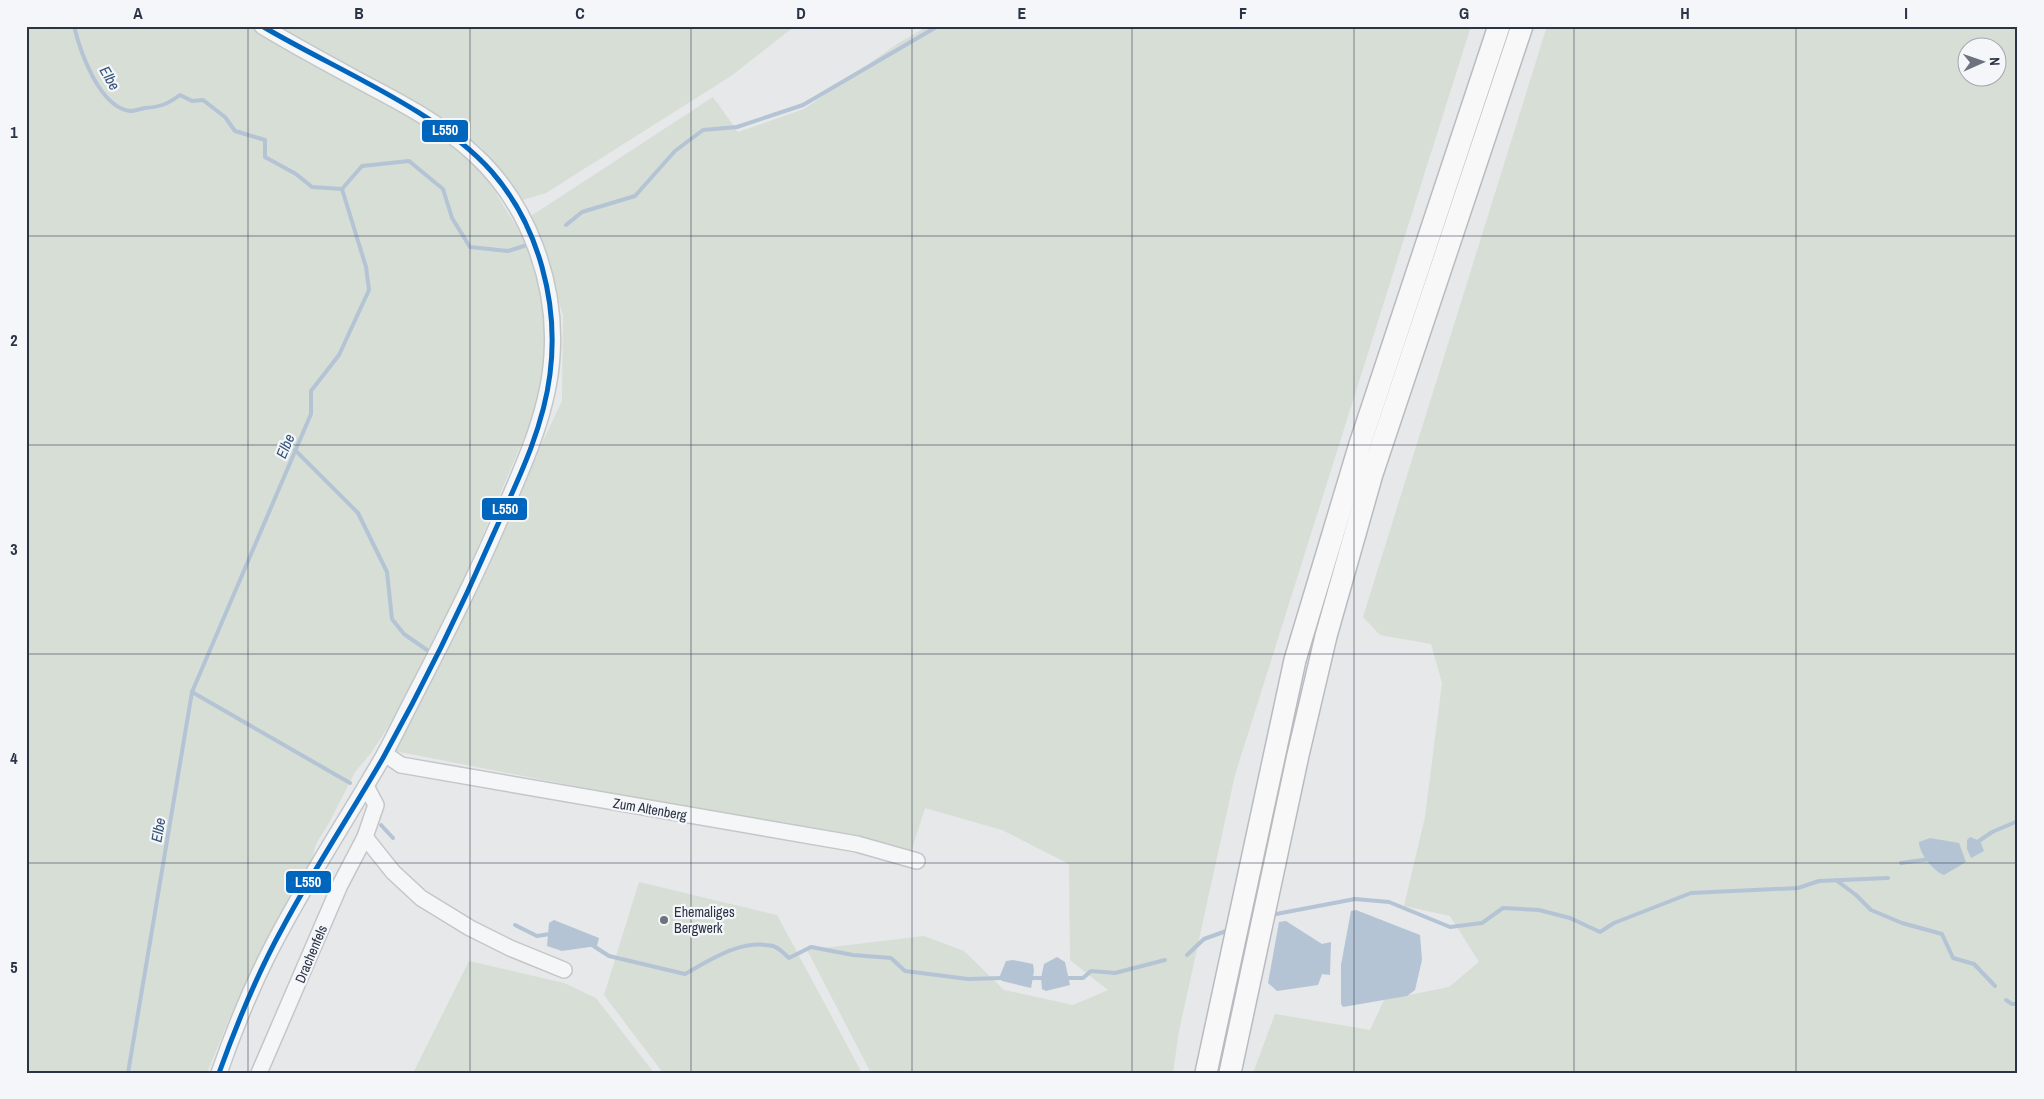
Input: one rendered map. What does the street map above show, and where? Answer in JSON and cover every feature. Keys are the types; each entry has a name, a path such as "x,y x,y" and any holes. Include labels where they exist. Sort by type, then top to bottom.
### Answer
{"highway":[{"path":"1206,1073 1295,660 1360,444 1499,26"},
{"path":"1230,1073 1298,755 1326,636 1372,474 1522,26"}],"street":[{"path":"219,1073 267,957 385,754 466,596 510,496 541,412 552,355 552,308 546,279 530,234 520,214 494,176 475,154 441,127 412,109 262,26"},
{"name":"Zum Altenberg","path":"385,754 401,765 857,844 918,861"},
{"name":"Drachenfels","path":"259,1073 340,885 365,837 376,805 366,786"},
{"path":"365,837 393,872 421,898 470,928 510,948 564,970"}],"shaded area":[{"path":"26,26 51,26 49,32 52,26 248,26 433,129 486,177 532,252 545,307 546,359 536,409 457,596 417,683 371,753 355,772 316,844 311,862 269,936 228,1022 207,1073 26,1073"},
{"path":"276,26 795,26 731,76 546,193 523,200 480,146"},
{"path":"928,26 1471,26 1235,775 1179,1031 1173,1073 871,1073 807,950 924,936 964,951 1004,990 1073,1005 1108,990 1070,960 1069,864 1002,830 925,808 911,852 395,751 562,401 563,315 531,216 713,97 738,132 804,109 897,44"},
{"path":"1547,26 2018,26 2018,1073 1253,1073 1275,1014 1370,1030 1384,1000 1449,987 1479,962 1450,916 1404,906 1425,817 1442,683 1431,644 1380,635 1363,617"},
{"path":"639,882 777,915 862,1073 663,1073 604,995"},
{"path":"469,961 564,983 596,998 654,1073 413,1073"}],"water":[{"path":"1970,837 1980,841 1984,851 1971,858 1967,849 1967,840"},
{"path":"1930,838 1959,843 1966,862 1944,875 1935,870 1921,851 1919,842"},
{"path":"1356,910 1420,935 1422,960 1415,990 1407,996 1343,1007 1341,1004 1341,965 1351,911"},
{"path":"554,920 599,938 597,946 562,951 547,946 549,923"},
{"path":"1286,921 1322,944 1331,942 1330,975 1322,974 1318,985 1277,991 1268,983 1279,922"},
{"path":"1057,957 1065,962 1070,985 1046,991 1042,989 1041,978 1044,964"},
{"path":"1013,960 1033,964 1034,971 1031,988 1002,981 999,978 1006,961"}],"waterway":[{"name":"Elbe","path":"74,26 86,63 100,89 109,100 119,107 130,111 155,107 168,103 180,95 192,101 203,100 225,117 235,131 265,140 265,157 296,174 312,187 342,189 366,267 369,290 339,355 311,391 311,414 192,692 128,1073"},
{"path":"566,225 582,212 635,196 675,151 703,130 737,127 803,105 938,26"},
{"path":"342,189 362,166 409,161 443,189 452,218 470,247 508,251 524,246"},
{"path":"295,450 358,513 387,572 392,619 404,634 427,650"},
{"path":"192,692 350,783"},
{"path":"1976,843 1992,832 2018,821"},
{"path":"381,825 393,838"},
{"path":"1901,863 1930,859"},
{"path":"1271,915 1355,899 1389,902 1450,927 1482,923 1503,908 1539,910 1570,918 1600,932 1614,923 1691,893 1798,888 1819,881 1888,878"},
{"path":"1836,880 1856,895 1871,910 1902,923 1942,934 1953,958 1974,964 1995,986"},
{"path":"515,925 537,936 550,934"},
{"path":"1187,955 1204,939 1229,930"},
{"path":"592,945 609,956 685,974 727,952 750,945 761,945 773,946 789,958 811,947 853,955 891,958 905,971 968,979 1002,978"},
{"path":"1067,978 1083,978 1091,971 1115,973 1165,960"},
{"path":"1029,978 1045,978"},
{"path":"2006,1000 2012,1004 2018,1004"}],"transit line":[{"name":"L550","path":"219,1073 248,999 274,945 307,884 398,731 468,592 528,457 535,437 550,374 552,347 548,294 542,267 522,216 492,172 469,149 414,110 262,26"}],"place":[{"name":"Ehemaliges Bergwerk","path":"664,920"}]}
